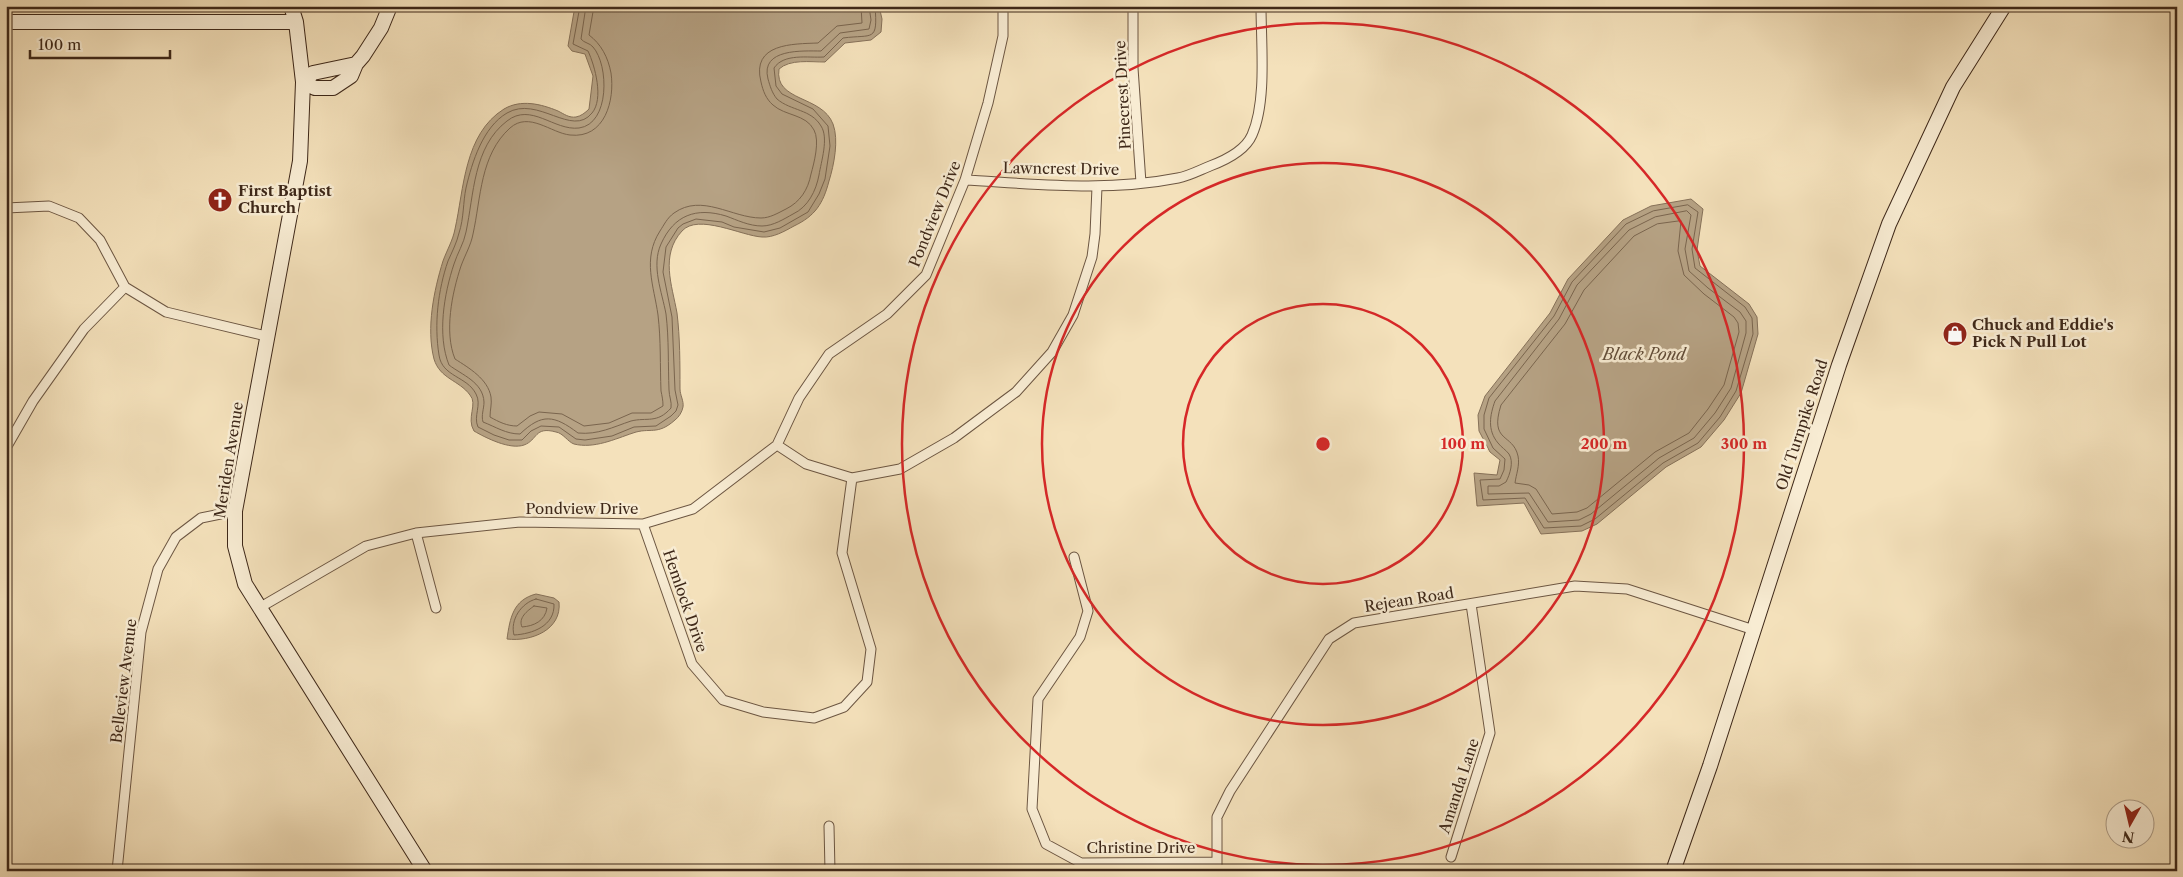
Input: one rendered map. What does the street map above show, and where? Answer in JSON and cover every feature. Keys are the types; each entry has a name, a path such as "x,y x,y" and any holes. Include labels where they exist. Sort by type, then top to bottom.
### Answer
{"main road":[{"name":"Meriden Avenue","path":"291,6 296,22 303,82 300,161 235,511 235,546 245,584 259,608 425,871"},
{"path":"303,82 313,73 356,64 381,28 390,6"},
{"name":"Old Turnpike Road","path":"1673,871 1754,630 1838,365 1889,224 1953,87 2004,6"},
{"path":"6,22 296,22"}],"street":[{"name":"Pondview Drive","path":"259,608 366,546 416,532 520,522 643,524 693,510 777,445 799,398 829,354 886,314 926,275 965,180 988,103 1003,36 1003,6"},
{"name":"Pinecrest Drive","path":"1133,6 1133,68 1141,183"},
{"name":"Lawncrest Drive","path":"965,180 1097,187 1180,178 1227,160 1240,150 1251,137 1258,118 1261,96 1262,6"},
{"path":"777,445 806,464 852,478 900,469 954,438 1016,392 1052,352 1073,315 1088,272 1095,234 1097,187"},
{"path":"6,208 49,206 79,218 100,240 125,287 166,312 266,336"},
{"path":"6,448 33,401 84,329 125,287"},
{"name":"Hemlock Drive","path":"643,524 692,664 723,700 763,712 814,718 844,707 867,682 871,649 842,553 852,478"},
{"name":"Belleview Avenue","path":"118,871 141,632 158,569 176,536 201,518 235,511"},
{"path":"416,532 436,608"},
{"name":"Christine Drive","path":"1074,557 1088,611 1080,637 1038,699 1032,809 1046,844 1080,863 1217,866"},
{"name":"Rejean Road","path":"1217,866 1217,817 1230,791 1329,640 1354,623 1575,586 1627,589 1754,630"},
{"name":"Amanda Lane","path":"1451,857 1490,733 1471,604"},
{"path":"829,826 830,871"}],"water":[{"path":"575,6 879,6 882,19 881,32 871,40 845,43 825,62 794,62 779,69 779,80 784,87 791,93 819,108 827,115 835,130 835,152 831,175 821,203 813,213 783,232 770,236 753,236 720,227 698,224 689,226 675,240 669,260 669,270 677,313 680,351 680,389 683,405 678,417 669,425 658,430 639,431 597,444 574,444 559,433 544,431 524,445 505,445 474,431 471,421 473,403 470,395 437,366 432,347 432,309 443,261 454,233 468,163 473,147 491,120 504,109 524,103 551,108 573,117 578,117 589,109 593,76 585,54 572,51 568,46"},
{"name":"Black Pond","path":"1691,199 1703,209 1697,250 1700,266 1749,304 1757,317 1758,334 1741,393 1724,420 1701,447 1666,467 1597,524 1582,531 1541,534 1524,503 1477,506 1474,473 1497,475 1500,460 1490,452 1479,431 1478,415 1485,396 1550,313 1568,279 1623,220 1651,206"},
{"path":"536,594 554,598 559,602 559,612 556,620 550,627 535,636 507,639 514,611 522,601"}],"place":[{"name":"First Baptist Church","path":"220,200"},
{"name":"Chuck and Eddie's Pick N Pull Lot","path":"1955,334"}]}
